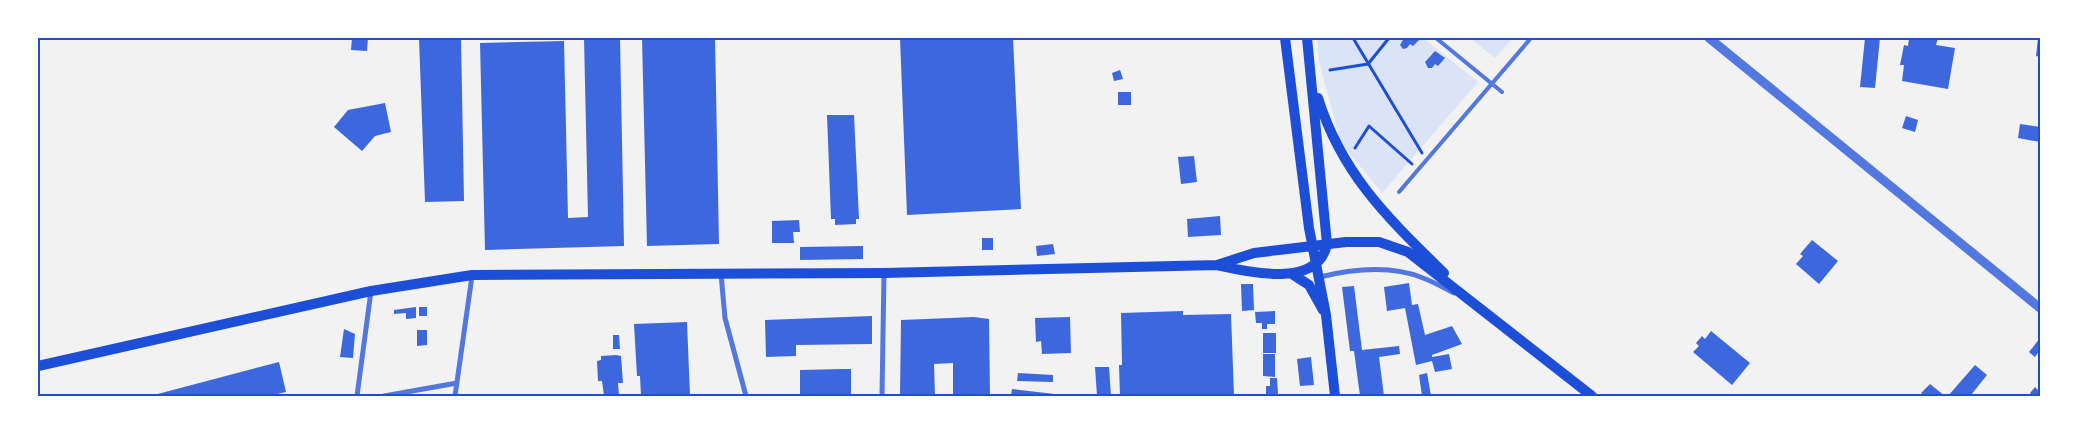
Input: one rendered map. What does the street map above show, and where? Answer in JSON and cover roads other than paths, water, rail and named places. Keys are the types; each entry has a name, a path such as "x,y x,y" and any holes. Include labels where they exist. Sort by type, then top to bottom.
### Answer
{"main road":[{"path":"1285,38 1308,228 1320,277 1335,396"},
{"path":"38,366 371,291 472,275 884,273 1217,265 1245,272 1292,274 1317,264 1326,253 1327,244 1308,38"},
{"path":"1312,79 1324,116 1347,164 1376,204 1477,305"},
{"path":"1217,265 1254,253 1327,244 1379,242 1408,252 1592,396"},
{"path":"1292,274 1309,285 1326,315"}],"street":[{"path":"1709,38 2040,308"},
{"path":"1320,277 1344,271 1398,271 1424,278 1477,305"},
{"path":"882,396 884,273"},
{"path":"721,274 725,318 746,396"},
{"path":"455,396 472,275"},
{"path":"356,396 371,291"},
{"path":"384,396 457,383"}],"lane":[{"path":"1436,38 1502,92"},
{"path":"1399,192 1531,38"}]}
